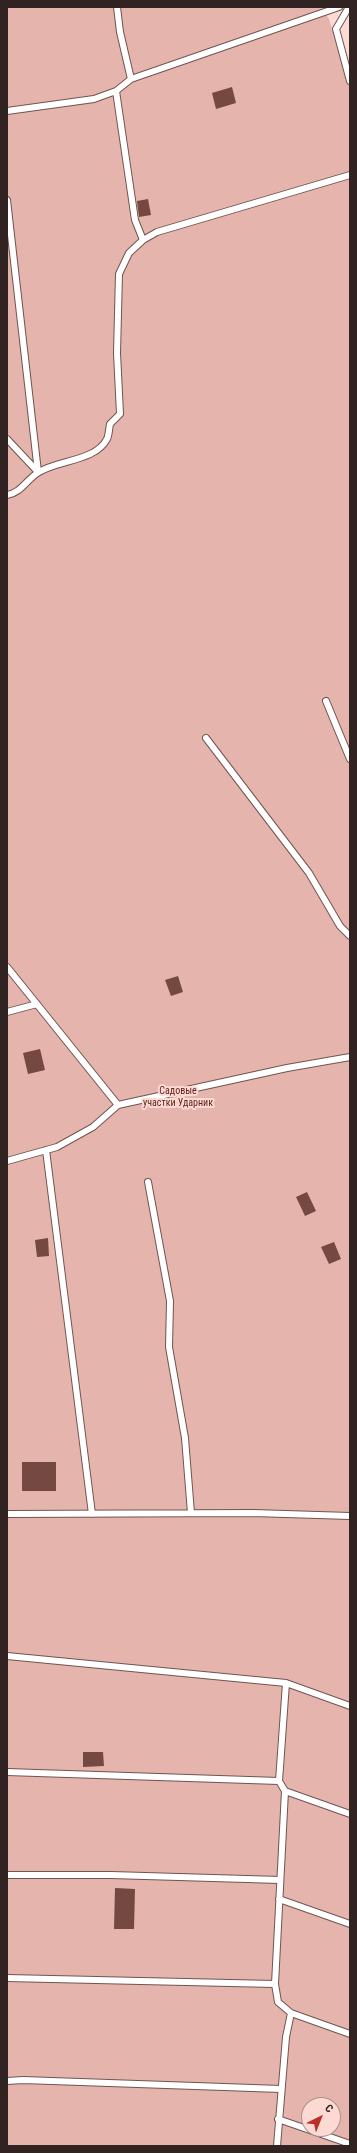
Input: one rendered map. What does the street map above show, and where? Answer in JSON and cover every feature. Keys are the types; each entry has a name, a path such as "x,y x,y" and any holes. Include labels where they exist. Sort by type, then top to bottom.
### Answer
{"lane":[{"path":"116,7 131,79"},
{"path":"7,111 94,99 116,91 131,79 339,7"},
{"path":"349,7 336,29 350,81"},
{"path":"116,91 135,220 143,240"},
{"path":"7,495 13,494 38,472 62,462 93,454 107,439 110,424 120,414 117,353 119,274 129,253 143,240 157,232 350,175"},
{"path":"7,200 38,472"},
{"path":"7,439 38,472"},
{"path":"326,701 350,759"},
{"path":"206,738 309,873 340,926 350,936"},
{"path":"7,967 118,1105"},
{"path":"7,1012 37,1004"},
{"path":"7,1161 57,1147 93,1127 118,1105 287,1068 350,1057"},
{"path":"46,1150 92,1514"},
{"path":"148,1182 170,1301 169,1347 185,1438 191,1514"},
{"path":"7,1514 350,1516"},
{"path":"7,1656 286,1683 350,1706"},
{"path":"286,1683 279,1782 285,1791 350,1814"},
{"path":"7,1772 279,1782"},
{"path":"285,1791 275,1984 278,2002 291,2013 350,2034"},
{"path":"7,1875 111,1875 280,1880"},
{"path":"279,1899 350,1924"},
{"path":"7,1978 275,1984"},
{"path":"277,2146 278,2119 286,2037 291,2013"},
{"path":"7,2081 24,2080 281,2089"},
{"path":"278,2119 350,2144"}],"green space":[{"name":"Садовые участки Ударник","path":"7,7 321,7 329,19 350,89 350,2146 7,2146"}],"building":[{"path":"232,87 236,103 216,109 212,93"},
{"path":"148,199 151,215 139,217 137,201"},
{"path":"178,976 183,992 171,996 165,980"},
{"path":"40,1049 45,1070 28,1074 23,1053"},
{"path":"307,1192 316,1211 305,1216 296,1197"},
{"path":"48,1238 49,1256 37,1257 35,1240"},
{"path":"334,1242 341,1259 329,1264 321,1247"},
{"path":"22,1462 56,1462 56,1491 22,1491"},
{"path":"83,1752 103,1752 104,1766 83,1767"},
{"path":"115,1888 135,1889 134,1929 114,1929"}]}
